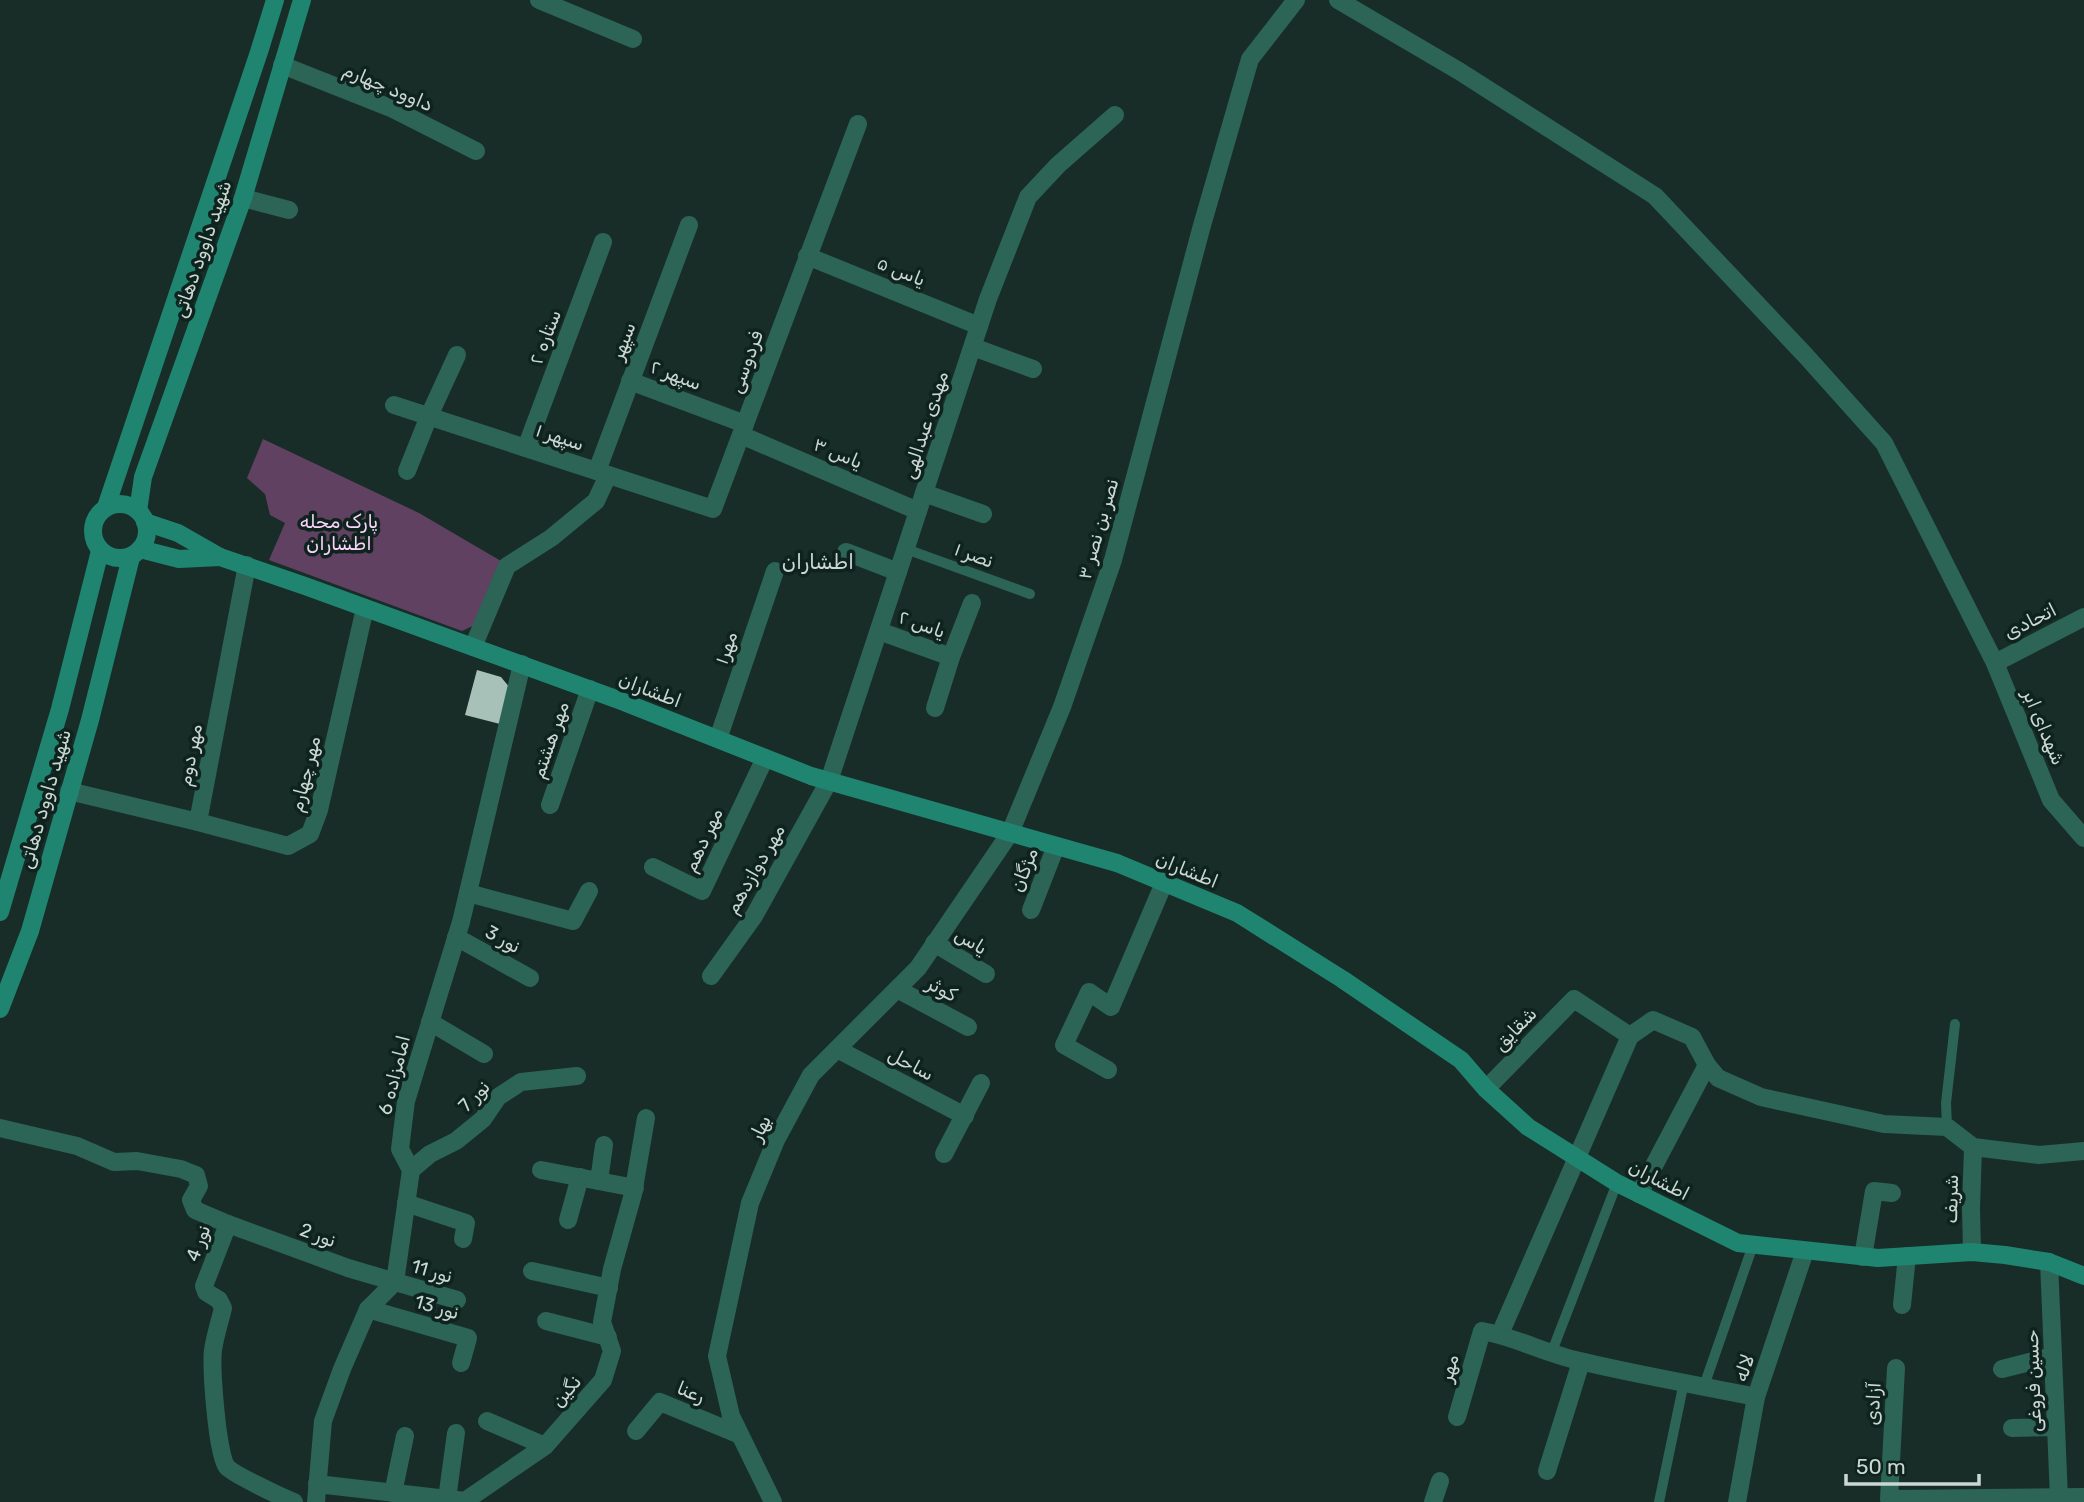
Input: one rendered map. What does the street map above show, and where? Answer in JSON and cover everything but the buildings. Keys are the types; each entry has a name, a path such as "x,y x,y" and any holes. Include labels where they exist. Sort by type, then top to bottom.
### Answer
{"street":[{"name":"شهید داوود دهاتی","path":"106,507 275,0"},
{"name":"شهید داوود دهاتی","path":"142,516 143,477 243,198 302,0"},
{"path":"539,0 633,38"},
{"name":"نصر بن نصر ۳","path":"1010,833 1062,707 1112,560 1250,59 1296,0"},
{"name":"شهدای ابر","path":"1338,0 1459,71 1655,196 1884,443 1994,663 2051,800 2084,838"},
{"name":"داوود چهارم","path":"282,65 393,109 476,151"},
{"name":"مهدی عبدالهی","path":"829,781 979,326 1028,197 1058,165 1115,115"},
{"name":"فردوسی","path":"713,509 858,124"},
{"path":"243,198 289,210"},
{"name":"سپهر","path":"473,646 507,566 551,538 596,501 630,381 689,225"},
{"name":"ستاره ۲","path":"526,448 603,242"},
{"name":"یاس ۵","path":"807,256 979,326"},
{"path":"973,347 1033,369"},
{"path":"407,471 457,355"},
{"name":"سپهر ۲","path":"630,381 743,429"},
{"name":"سپهر ۱","path":"394,405 713,509"},
{"name":"یاس ۳","path":"743,429 918,511"},
{"path":"924,493 983,514"},
{"path":"125,504 142,516 145,542 136,553 118,559 110,558 94,543 94,525 98,515 106,507 125,504"},
{"name":"اطشاران","path":"142,516 220,557 590,689 811,776 1117,863 1237,913 1461,1060 1486,1089 1528,1127 1617,1182 1738,1244 1878,1258 1972,1252 2005,1255 2049,1262 2084,1276"},
{"name":"شهید داوود دهاتی","path":"0,912 60,709 100,551"},
{"path":"846,552 898,572"},
{"name":"شهید داوود دهاتی","path":"0,1009 30,931 136,553"},
{"name":"اطشاران","path":"136,553 179,559 220,557"},
{"name":"مهر دوم","path":"198,822 247,565"},
{"name":"مهر۱","path":"718,739 775,570"},
{"name":"یاس ۲","path":"935,708 972,603"},
{"name":"مهر چهارم","path":"198,822 288,846 310,834 320,810 366,608"},
{"name":"اتحادی","path":"1994,663 2084,617"},
{"name":"یاس ۲","path":"879,631 951,657"},
{"name":"امامزاده 6","path":"395,1282 411,1170 400,1149 407,1101 468,893 522,664"},
{"name":"مهر هشتم","path":"550,805 590,689"},
{"name":"مهر دهم","path":"653,867 702,891 765,758"},
{"name":"مهر دوازدهم","path":"711,976 754,916 829,781"},
{"path":"69,791 198,822"},
{"name":"بهار","path":"773,1502 731,1416 717,1356 750,1203 776,1140 811,1075 918,968 1010,833"},
{"name":"مژگان","path":"1031,910 1056,846"},
{"path":"1108,1070 1064,1045 1089,992 1111,1007 1164,883"},
{"path":"468,893 573,921 589,891"},
{"name":"نور 3","path":"456,937 530,978"},
{"name":"یاس","path":"934,943 986,974"},
{"name":"کوثر","path":"897,989 968,1027"},
{"name":"شقایق","path":"1486,1089 1574,999 1630,1036"},
{"path":"1630,1036 1653,1020 1692,1037 1707,1065 1718,1078 1761,1097 1884,1124 1947,1127 1973,1147 2039,1155 2084,1151"},
{"path":"430,1021 484,1054"},
{"name":"مهر","path":"1457,1417 1491,1333 1577,1158 1630,1036"},
{"name":"ساحل","path":"837,1049 965,1116"},
{"path":"1639,1194 1707,1065"},
{"name":"نور 7","path":"411,1170 430,1154 456,1141 483,1119 498,1097 521,1082 577,1076"},
{"path":"944,1154 981,1083"},
{"name":"نگین","path":"316,1493 393,1493 465,1501 545,1446 603,1380 612,1351 602,1322 635,1188 646,1118"},
{"name":"نور 4","path":"0,1128 77,1146 114,1162 138,1161 181,1169 196,1175 199,1186 191,1200 195,1210 228,1224 204,1286 206,1292 219,1300 223,1308 213,1351 217,1424 222,1456 227,1468 293,1502"},
{"path":"599,1181 604,1145"},
{"name":"شریف","path":"1972,1252 1973,1147"},
{"path":"541,1170 635,1188"},
{"path":"568,1220 580,1177"},
{"path":"1863,1256 1874,1191 1892,1193"},
{"path":"406,1203 466,1223 463,1239"},
{"name":"نور 2","path":"228,1224 348,1268 395,1282"},
{"name":"لاله","path":"1737,1502 1756,1397 1805,1251"},
{"path":"1902,1305 1907,1256"},
{"name":"حسین فروغی","path":"2049,1262 2056,1427 2072,1499"},
{"path":"532,1271 609,1288"},
{"path":"316,1493 323,1421 342,1369 368,1310 395,1282"},
{"name":"نور 11","path":"395,1282 457,1300"},
{"name":"نور 13","path":"368,1310 468,1338 461,1363"},
{"path":"546,1321 608,1337"},
{"path":"1491,1333 1581,1362 1756,1397"},
{"path":"2002,1368 2053,1356"},
{"path":"1547,1471 1581,1362"},
{"name":"آزادی","path":"1896,1368 1889,1499 2072,1499"},
{"name":"رعنا","path":"636,1431 660,1402 740,1435"},
{"path":"487,1421 545,1446"},
{"path":"2012,1428 2056,1427"},
{"path":"447,1499 456,1433"},
{"path":"393,1493 405,1436"},
{"path":"1433,1502 1440,1481"}],"lane":[{"name":"نصر ۱","path":"906,550 1030,594"},
{"path":"1947,1127 1946,1104 1955,1024"},
{"path":"1551,1354 1617,1182"},
{"path":"1704,1386 1753,1245"},
{"path":"1659,1502 1684,1382"}],"green space":[{"name":"پارک محله اطشاران","path":"263,439 419,513 501,561 477,624 462,631 269,560 285,523 270,515 265,494 247,478"}],"district":[{"name":"اطشاران","path":"818,561"}]}
